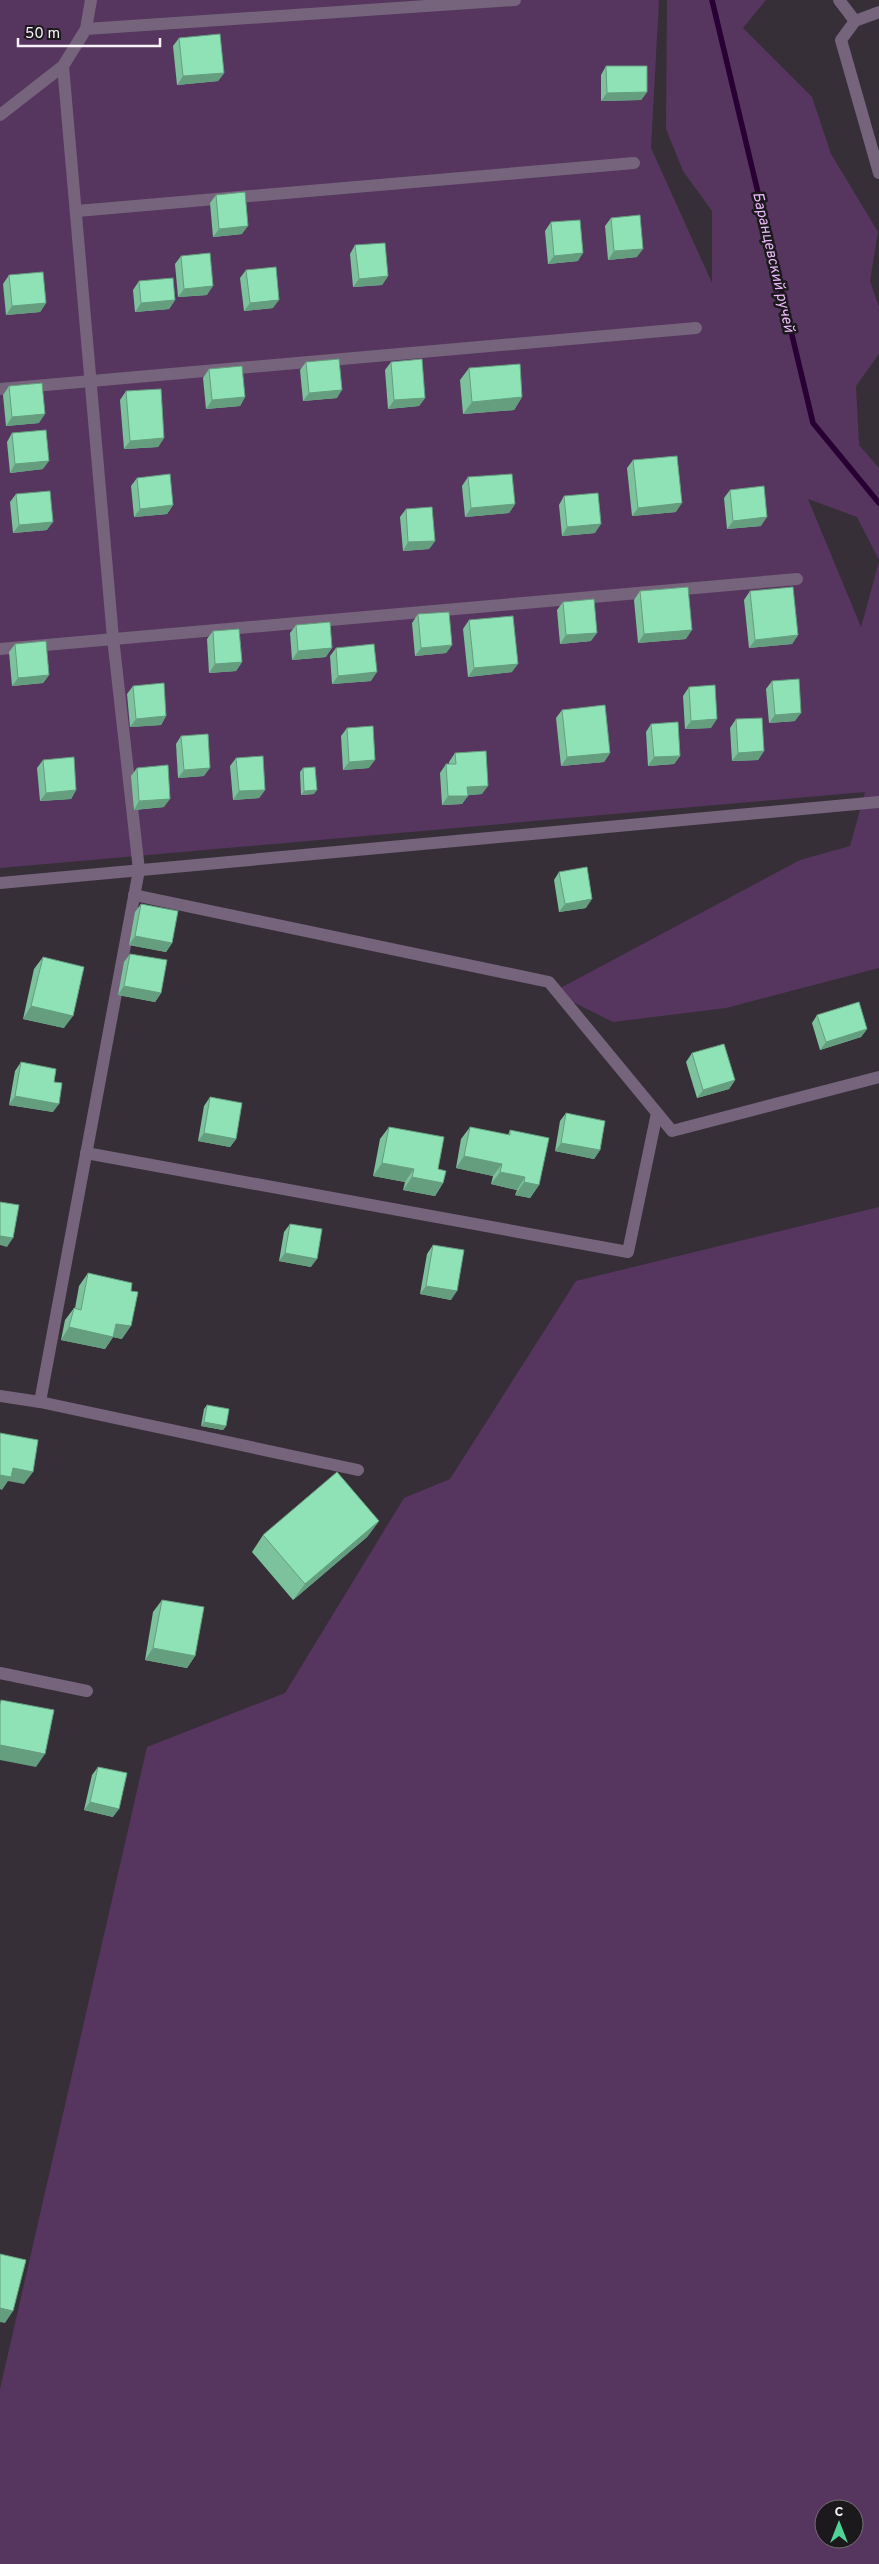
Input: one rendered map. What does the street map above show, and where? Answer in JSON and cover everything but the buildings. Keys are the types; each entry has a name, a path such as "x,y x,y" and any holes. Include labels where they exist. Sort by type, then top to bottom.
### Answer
{"lane":[{"path":"0,115 63,66 86,29 91,0"},
{"path":"86,29 515,0"},
{"path":"839,0 856,21"},
{"path":"879,12 856,21 841,40 879,173"},
{"path":"40,1402 139,870 113,638 63,66"},
{"path":"77,211 634,162"},
{"path":"0,389 696,328"},
{"path":"0,648 797,580"},
{"path":"0,883 879,802"},
{"path":"134,895 550,982 672,1131 879,1077"},
{"path":"86,1153 628,1252 657,1113"},
{"path":"0,1396 40,1402 358,1470"},
{"path":"0,1673 87,1691"}],"shaded area":[{"path":"0,0 659,0 651,148 712,283 712,211 683,171 666,129 667,0 766,0 743,28 812,97 831,154 878,232 870,281 879,307 879,354 856,386 859,445 879,468 879,560 857,517 808,499 861,627 879,562 879,968 726,1008 613,1022 553,992 800,860 850,846 865,792 0,868"},
{"path":"879,1207 879,2564 0,2564 0,2389 147,1747 285,1693 404,1498 450,1479 576,1281"}],"waterway":[{"name":"Баранцевский ручей","path":"712,0 813,423 879,503"}]}
